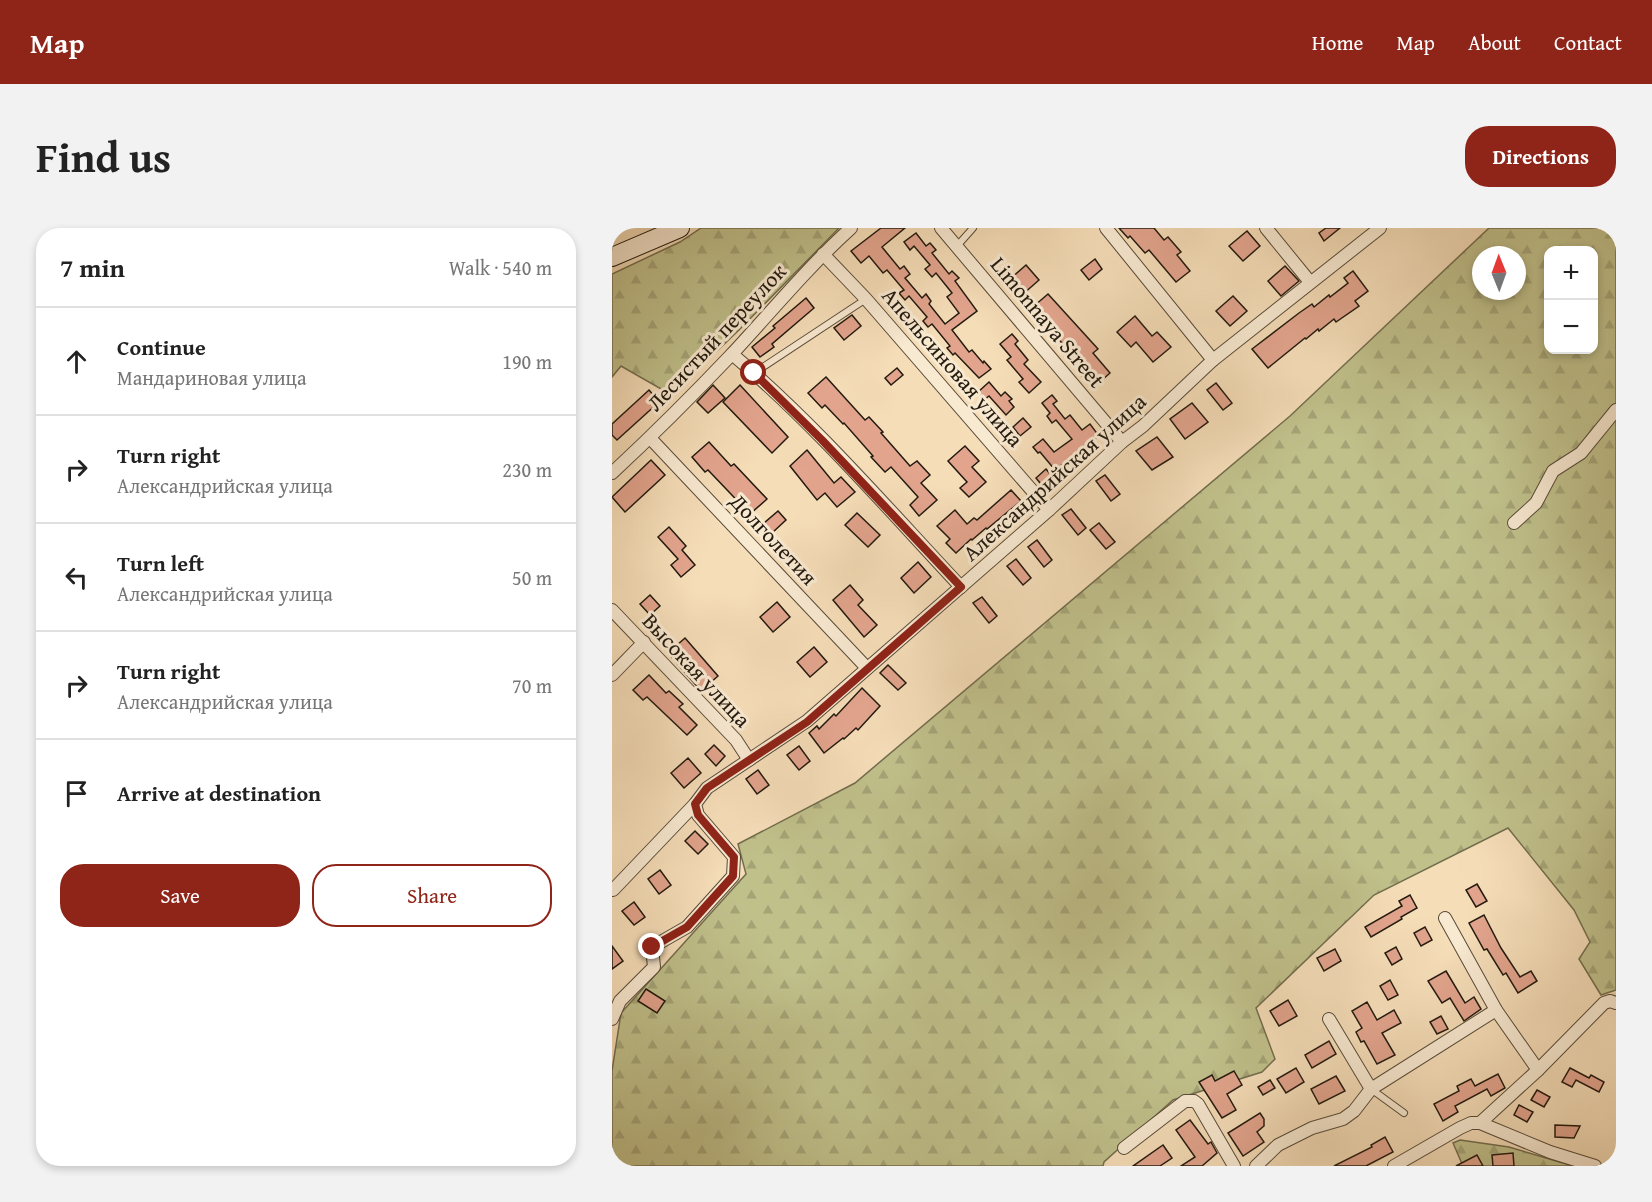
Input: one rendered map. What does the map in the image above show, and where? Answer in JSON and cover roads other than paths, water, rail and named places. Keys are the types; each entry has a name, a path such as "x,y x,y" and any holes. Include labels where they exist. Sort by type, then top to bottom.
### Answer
{"main road":[{"path":"612,257 681,228"}],"street":[{"name":"Лесистый переулок","path":"612,473 650,438 732,354 823,254 851,228"},
{"name":"Limonnaya Street","path":"941,228 1122,442"},
{"path":"1106,228 1213,360"},
{"path":"1266,228 1310,282"},
{"name":"Александрийская улица","path":"613,890 695,804 707,788 807,722 1049,510 1213,360 1380,228"},
{"name":"Апельсиновая улица","path":"823,254 866,299 1049,510"},
{"path":"732,354 822,440 961,587"},
{"path":"1514,523 1536,503 1553,471 1581,453 1616,410"},
{"name":"Долголетия","path":"650,438 867,668"},
{"name":"Высокая улица","path":"612,610 736,740 749,760"},
{"path":"612,675 644,642"},
{"path":"612,1019 620,1001 654,967 652,947 687,927 733,876 734,857 698,815 695,804"},
{"path":"1445,918 1496,1010 1538,1070"},
{"path":"1480,1123 1538,1070 1604,1003 1613,1002"},
{"path":"1256,1166 1278,1145 1312,1128 1342,1119 1354,1111 1371,1089 1496,1010"},
{"path":"1329,1019 1371,1089"},
{"path":"1124,1148 1185,1101 1194,1101 1198,1104 1234,1166"},
{"path":"1394,1166 1471,1123 1480,1123 1550,1152 1595,1166"}],"lane":[{"path":"957,246 973,228"},
{"path":"754,373 866,299"},
{"path":"1371,1089 1404,1113"}]}
